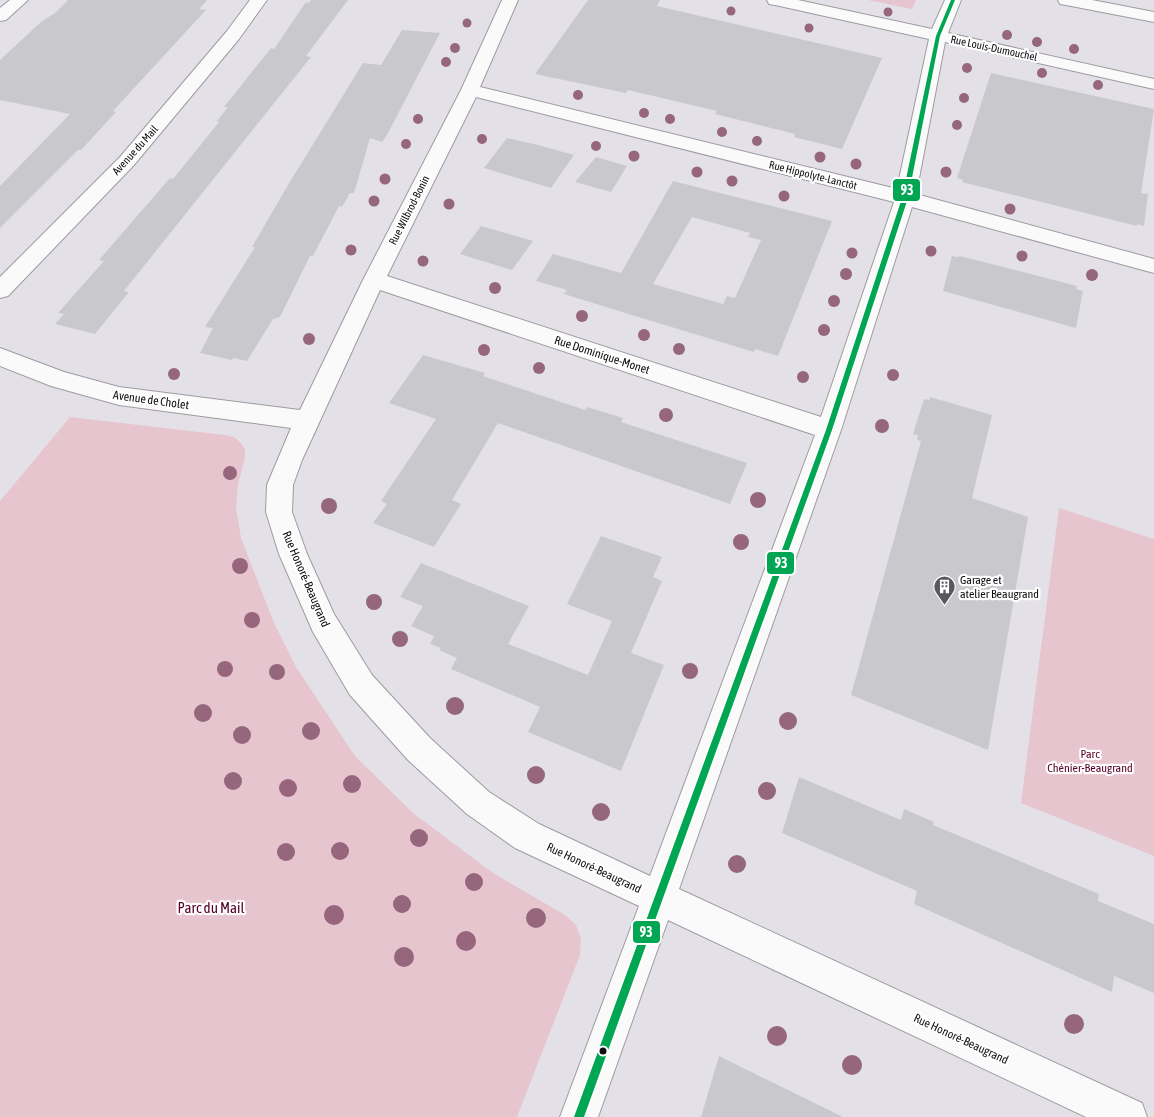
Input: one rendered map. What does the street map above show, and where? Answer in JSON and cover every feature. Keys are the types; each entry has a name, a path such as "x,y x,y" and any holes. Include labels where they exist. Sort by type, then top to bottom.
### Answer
{"street":[{"path":"0,16 20,0"},
{"name":"Avenue du Mail","path":"0,290 127,161 233,35 259,0"},
{"name":"Rue Wilbrod-Bonin","path":"308,421 374,280 470,90 510,0"},
{"name":"Rue Louis-Dumouchel","path":"775,0 1154,84"},
{"path":"579,1117 830,430 905,198 938,36 953,0"},
{"path":"1066,0 1154,17"},
{"name":"Rue Hippolyte-Lanctôt","path":"470,90 905,198 1154,266"},
{"name":"Rue Dominique-Monet","path":"374,280 830,430"},
{"name":"Avenue de Cholet","path":"0,357 59,380 119,396 308,421"},
{"name":"Rue Honoré-Beaugrand","path":"308,421 289,460 280,485 279,512 293,554 323,623 361,685 419,748 478,803 527,836 1128,1117"}],"green space":[{"path":"868,0 916,0 912,9"},
{"name":"Parc du Mail","path":"70,417 225,435 234,437 241,443 245,450 245,458 238,484 236,507 241,538 274,623 296,667 355,756 413,813 493,873 565,915 576,925 581,939 580,955 517,1117 0,1117 0,501"},
{"name":"Parc Chénier-Beaugrand","path":"1059,508 1154,539 1154,856 1021,803"}],"building":[{"path":"68,0 207,0 199,9 206,10 113,111 116,112 81,150 78,150 0,228 0,186 70,114 0,100 0,60"},
{"path":"311,0 348,0 306,56 311,57 124,291 129,292 95,334 55,324 64,314 58,313 104,261 99,260 170,178 173,179 219,122 217,121 228,107 224,107 271,48 274,49 306,2 309,3"},
{"path":"588,0 660,0 657,6 882,58 842,149 794,137 795,134 715,114 717,111 628,90 626,93 535,74"},
{"path":"402,30 440,33 387,135 382,142 370,138 354,193 350,193 342,207 339,206 313,256 310,256 280,317 273,319 247,361 233,358 232,360 200,353 213,328 205,327 255,247 252,247 363,63 381,65"},
{"path":"991,73 1154,109 1141,193 1148,194 1144,226 1137,224 1137,226 962,182 963,180 957,178"},
{"path":"507,138 574,155 551,188 484,168"},
{"path":"596,157 627,166 611,192 575,182"},
{"path":"673,181 832,221 778,356 755,349 754,352 564,294 567,290 536,281 553,254 621,273","holes":["692,217 750,233 748,237 761,240 735,298 727,296 723,304 653,284"]},
{"path":"481,226 533,241 512,270 460,254"},
{"path":"952,256 960,256 1077,286 1076,289 1083,291 1076,328 943,291"},
{"path":"423,355 485,373 483,376 585,410 587,407 623,418 621,422 747,463 730,504 498,423 452,500 461,504 434,547 373,523 387,504 381,501 436,419 389,403"},
{"name":"Garage et atelier Beaugrand","path":"930,397 992,415 972,498 1028,517 988,750 851,695 921,441 917,440 918,435 913,434 924,399 929,400"},
{"path":"601,536 662,557 653,577 662,581 631,653 664,665 621,771 528,732 540,707 451,669 457,658 439,650 441,648 430,644 434,636 411,626 423,606 400,597 421,563 529,606 508,644 588,675 612,621 567,604"},
{"path":"799,777 901,820 904,809 934,822 933,825 1099,894 1098,901 1154,924 1154,993 1114,976 1112,992 914,904 917,891 782,833"},
{"path":"719,1056 843,1117 701,1117"}],"transit line":[{"name":"93","path":"579,1117 829,430 905,198 938,36 953,0"}],"place":[{"name":"Garage et atelier Beaugrand","path":"944,606"}]}
